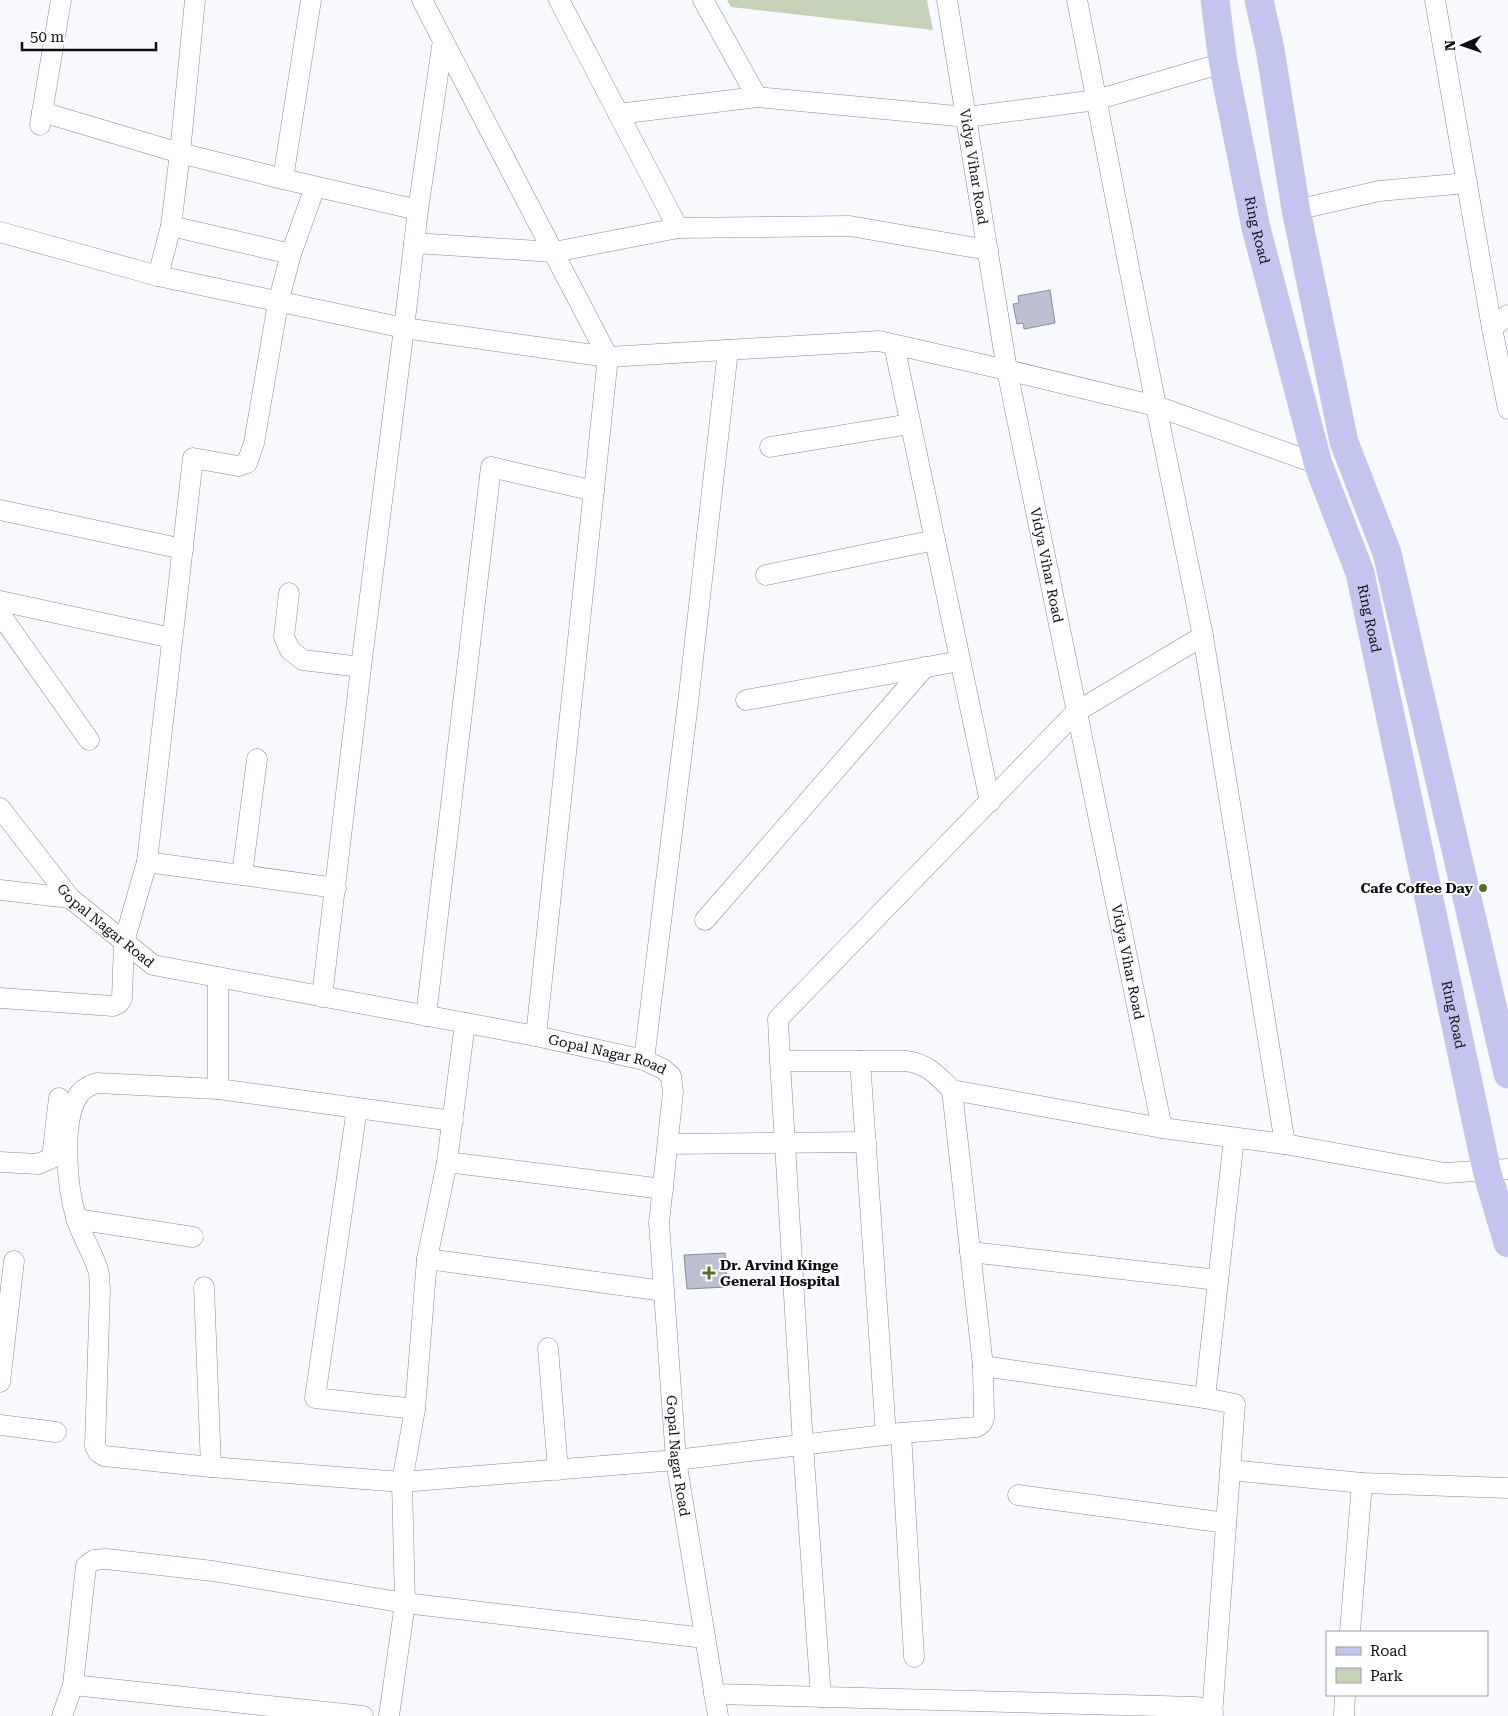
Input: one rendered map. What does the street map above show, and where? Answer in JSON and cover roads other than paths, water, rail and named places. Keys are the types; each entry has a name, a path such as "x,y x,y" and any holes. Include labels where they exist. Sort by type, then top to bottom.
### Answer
{"main road":[{"name":"Ring Road","path":"1215,0 1223,63 1256,228 1318,464 1360,573 1497,1170 1508,1243"},
{"path":"1259,0 1270,49 1296,210 1344,442 1387,553 1508,1074"}],"street":[{"path":"158,276 171,226 195,0"},
{"path":"283,179 311,0"},
{"path":"422,0 608,357 536,1036"},
{"path":"559,0 678,228"},
{"path":"703,0 757,97"},
{"name":"Vidya Vihar Road","path":"947,0 1008,370 1162,1128"},
{"path":"1077,0 1203,636 1285,1144"},
{"path":"1435,0 1492,328 1508,409"},
{"path":"57,1 41,119 315,187 418,210"},
{"path":"322,996 418,210 442,40"},
{"path":"618,114 757,97 967,117 1096,100 1223,63"},
{"path":"1296,210 1380,191 1467,182"},
{"path":"0,998 113,1006 119,1003 122,998 124,942 146,862 193,458 238,466 247,463 254,442 278,303 291,254 315,187"},
{"path":"171,226 291,254"},
{"path":"414,243 554,252 678,228 850,226 988,250"},
{"path":"0,232 158,276 278,303 404,328 608,357 879,342 1008,370 1156,406 1318,464"},
{"path":"1492,328 1508,315"},
{"path":"894,345 990,802"},
{"path":"644,1060 688,703 728,350"},
{"path":"770,447 910,424"},
{"path":"426,1016 491,467 594,491"},
{"path":"0,510 183,548"},
{"path":"766,575 935,540"},
{"path":"289,593 284,636 290,650 303,660 361,667"},
{"path":"0,600 172,638"},
{"path":"0,614 89,740"},
{"path":"821,1697 803,1445 778,1019 1076,712 1203,636"},
{"path":"746,700 960,661"},
{"path":"705,920 925,667"},
{"path":"242,875 257,759"},
{"name":"Gopal Nagar Road","path":"0,808 70,898 153,965 536,1036 644,1060 663,1069 670,1076 673,1092 659,1223 676,1460 718,1716"},
{"path":"146,862 336,888"},
{"path":"0,890 70,898"},
{"path":"218,977 218,1089"},
{"path":"389,1716 405,1603 402,1482 415,1409 427,1259 447,1162 465,1023"},
{"path":"860,1061 914,1657"},
{"path":"780,1062 906,1061 919,1063 934,1071 952,1090 1162,1128 1285,1144 1445,1173 1497,1170"},
{"path":"453,1121 218,1089 97,1083 88,1086 81,1092 72,1108 67,1132 68,1181 76,1219 98,1271 100,1289 95,1446 98,1452 104,1456 211,1467 402,1482 676,1460 894,1434 977,1427 984,1418 983,1366 952,1090"},
{"path":"0,1162 38,1164 52,1158 59,1098"},
{"path":"357,1108 315,1398 415,1409"},
{"path":"1205,1398 1234,1138"},
{"path":"668,1144 866,1142"},
{"path":"447,1162 663,1189"},
{"path":"76,1219 193,1237"},
{"path":"970,1252 1218,1280"},
{"path":"427,1259 664,1291"},
{"path":"0,1382 14,1261"},
{"path":"204,1287 211,1467"},
{"path":"548,1348 558,1470"},
{"path":"714,1694 1197,1707 1213,1714 1235,1404 983,1366"},
{"path":"0,1425 56,1432"},
{"path":"1230,1470 1362,1483 1508,1488"},
{"path":"1350,1631 1362,1483"},
{"path":"1018,1495 1226,1523"},
{"path":"62,1716 73,1685 86,1566 94,1560 106,1559 213,1571 405,1603 705,1638"},
{"path":"73,1685 363,1716"},
{"path":"1344,1716 1345,1696"}],"place":[{"name":"Cafe Coffee Day","path":"1483,888"},
{"name":"Dr. Arvind Kinge General Hospital","path":"709,1273"}]}
